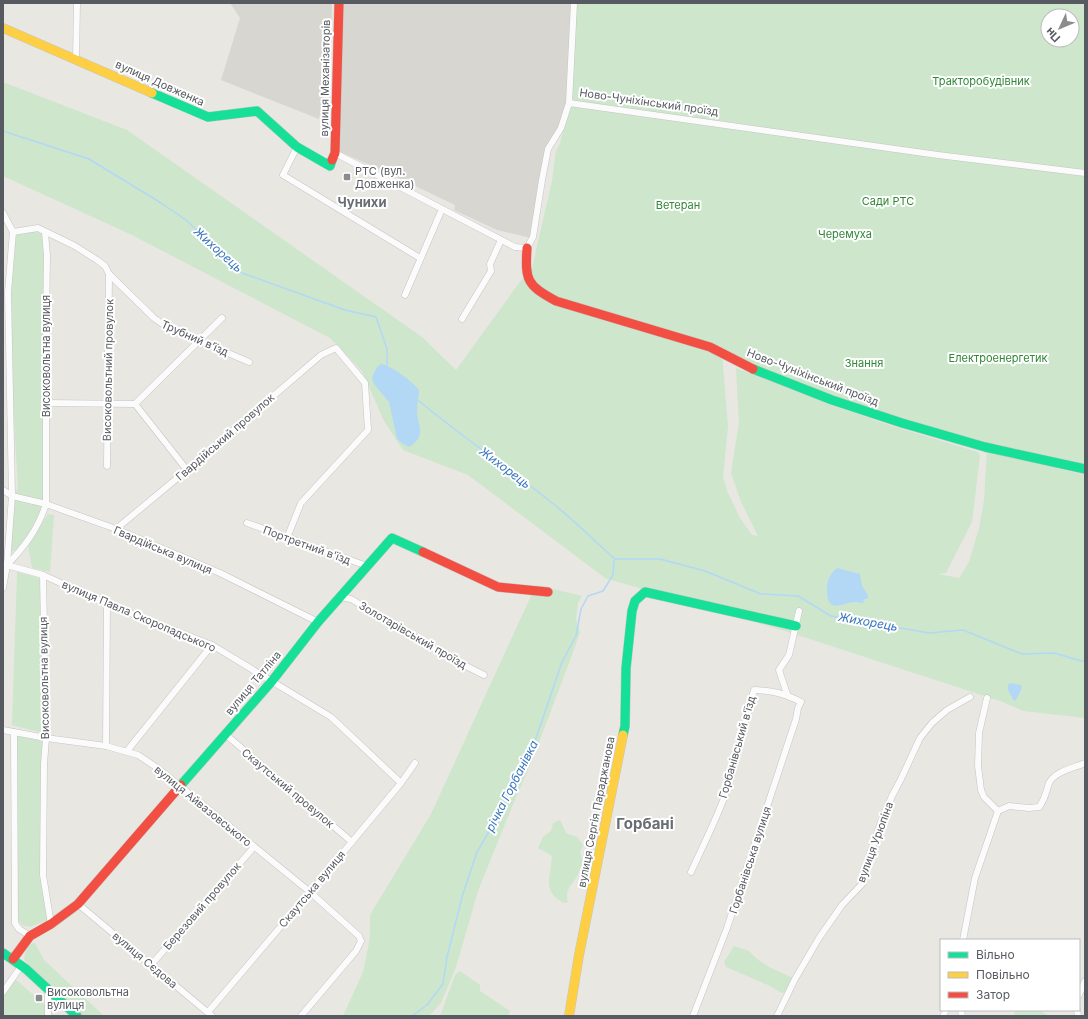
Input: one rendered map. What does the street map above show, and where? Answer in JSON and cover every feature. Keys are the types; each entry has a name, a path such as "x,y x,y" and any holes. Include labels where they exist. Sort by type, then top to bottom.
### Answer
{"street":[{"path":"76,59 77,3"},
{"name":"вулиця Механізаторів","path":"335,153 339,3"},
{"name":"Ново-Чуніхінський проїзд","path":"574,3 569,103 938,155 1085,173"},
{"name":"вулиця Довженка","path":"3,28 208,117 257,111 297,147 330,166 335,153"},
{"path":"335,153 515,247 527,248 533,237 548,149 562,128 569,103"},
{"path":"297,147 283,175 420,258"},
{"path":"405,295 442,209"},
{"path":"3,214 13,232 8,292 12,496 3,588"},
{"name":"Трубний в’їзд","path":"13,232 38,228 45,233 75,246 104,266 109,274 154,318 167,327 249,362"},
{"name":"Високовольтна вулиця","path":"5,565 24,548 41,521 46,504 47,255 45,233"},
{"path":"462,319 491,271 490,264 501,240"},
{"name":"Ново-Чуніхінський проїзд","path":"527,248 526,273 530,285 556,302 710,347 754,370 832,400 902,423 985,447 1085,469"},
{"name":"Високовольтний провулок","path":"107,466 109,404 109,274"},
{"path":"3,298 8,292"},
{"path":"46,403 135,404 222,318"},
{"name":"Гвардійський провулок","path":"116,529 321,355 336,348 365,383 368,430 301,502 288,538"},
{"path":"3,403 10,403"},
{"path":"135,404 187,470"},
{"name":"Гвардійська вулиця","path":"3,490 12,496 46,504 116,529 220,573 318,622"},
{"name":"Портретний в'їзд","path":"247,523 367,566"},
{"name":"вулиця Татліна","path":"13,958 30,936 51,924 78,904 272,681 318,622 392,538 498,588 548,592"},
{"name":"вулиця Павла Скоропадського","path":"5,565 42,575 107,604 212,645 331,717 401,782"},
{"name":"Високовольтна вулиця","path":"42,575 46,738 44,772 43,875 51,924"},
{"name":"вулиця Сергія Параджанова","path":"569,1016 626,726 626,668 632,611 635,601 645,592 796,626"},
{"name":"Золотарівський проїзд","path":"341,597 351,599 446,656 484,675"},
{"path":"106,746 107,604"},
{"path":"787,694 779,670 789,655 800,611"},
{"path":"127,751 212,645"},
{"name":"Горбанівський в'їзд","path":"691,872 713,825 725,794 735,764 754,690 770,690 787,694 801,702"},
{"name":"вулиця Урюпіна","path":"777,1016 795,979 819,938 842,905 863,883 869,857 881,822 920,738 932,723 947,710 970,697"},
{"path":"987,698 979,733 978,766 984,796 998,811"},
{"name":"Горбанівська вулиця","path":"693,1016 728,928 801,702"},
{"name":"вулиця Айвазовського","path":"3,730 46,738 106,746 138,755 180,786 310,892 359,936 360,941 356,951 301,1016"},
{"path":"14,732 15,922 19,929 30,936"},
{"name":"Скаутський провулок","path":"225,734 352,842"},
{"name":"Скаутська вулиця","path":"210,1014 415,763"},
{"path":"963,939 975,878 998,811 1009,806 1029,808 1039,807 1043,802 1053,777 1085,764"},
{"name":"Березовий провулок","path":"151,966 254,847"},
{"name":"вулиця Сєдова","path":"78,904 210,1014"},
{"path":"3,953 22,965 77,1016"},
{"path":"3,992 22,965"},
{"path":"1080,993 1085,982"},
{"path":"48,988 48,1016"}],"shaded area":[{"path":"230,3 332,3 331,66 319,119 221,80 240,18"},
{"path":"342,3 572,3 568,103 560,127 551,138 531,238 497,230 454,210 455,205 338,151"}],"green space":[{"name":"Сади РТС","path":"577,3 1085,3 1085,469 903,424 903,416 902,423 722,354 728,426 723,477 728,493 740,518 752,535 758,536 741,502 731,473 739,423 736,368 825,403 889,425 978,452 980,455 972,522 946,573 938,574 959,578 969,562 979,528 984,500 987,451 1085,475 1085,718 1024,711 1000,701 782,630 605,578 468,475 403,450 384,421 362,371 330,338 132,235 3,176 3,82 127,130 422,337 456,370 526,273 532,268 552,181 556,151 560,144 569,103"},
{"path":"33,231 44,235 45,505 39,520 21,547 11,552 15,494 18,488 13,402 11,296 14,238 19,232"},
{"path":"48,514 54,515 50,572 32,568 28,546"},
{"path":"17,572 37,577 41,581 43,733 12,725"},
{"path":"536,585 582,596 578,603 576,619 580,632 531,763 478,891 456,967 441,1003 428,1016 343,1016 363,972 370,938 370,915 431,814"},
{"path":"17,734 43,740 41,875 48,920 30,927 22,925 18,919"},
{"path":"560,820 566,833 577,837 583,845 580,852 582,859 591,865 588,868 581,867 578,875 569,888 567,894 568,902 564,903 552,894 550,888 549,877 552,856 538,848 543,837 551,831 553,823"},
{"path":"35,943 44,960 104,1016 83,1016 24,960 25,953 30,944"},
{"path":"734,946 749,951 757,959 769,967 793,978 786,992 782,993 768,985 726,967 724,962"},
{"path":"460,971 480,985 480,991 510,1011 508,1016 440,1016 455,975"},
{"path":"14,978 46,1006 46,1016 3,1016 3,994"},
{"path":"1015,1011 1041,1011 1049,1016 1014,1016"}],"water":[{"path":"381,364 386,365 402,374 419,390 417,416 420,434 415,443 409,447 397,439 389,402 374,384 372,377 377,367"},
{"path":"837,568 860,574 862,586 868,595 868,598 863,600 864,602 851,602 837,606 830,603 827,589 828,580"},
{"path":"1011,683 1021,685 1022,688 1014,701 1008,690 1008,685"}],"waterway":[{"name":"Жихорець","path":"3,131 89,159 186,220 242,273 345,310 376,317 387,349 387,366"},
{"name":"Жихорець","path":"419,401 559,509 615,559 660,559 705,571 761,594 798,596 831,616 929,633 963,630 1022,654 1054,653 1085,662"},
{"name":"річка Горбанівка","path":"412,1016 427,1005 443,984 447,957 462,897 477,852 501,811 533,747 562,662 576,636 581,609 588,596 603,591 613,575 614,560"}],"traffic: fast":[{"path":"152,93 208,117 257,111 297,147 330,166 332,160"},
{"path":"753,369 832,400 902,423 985,447 1085,469"},
{"path":"181,785 272,681 318,622 392,538 423,552"},
{"path":"623,735 625,726 626,668 632,611 635,601 645,592 796,626"},
{"path":"3,953 26,969 77,1016"}],"traffic: slow":[{"path":"3,28 152,93"},
{"path":"569,1016 579,955 623,735"}],"traffic: jam":[{"path":"332,160 335,153 339,3"},
{"path":"527,248 526,259 530,281 539,291 556,301 710,347 753,369"},
{"path":"423,552 498,587 548,592"},
{"path":"13,959 30,936 51,924 78,904 181,785"}],"place":[{"name":"РТС (вул. Довженка)","path":"347,177"},
{"name":"Високовольтна вулиця","path":"39,998"}],"district":[{"name":"Чунихи","path":"362,202"},
{"name":"Горбані","path":"645,824"}],"park label":[{"name":"Тракторобудівник","path":"981,81"},
{"name":"Ветеран","path":"678,205"},
{"name":"Черемуха","path":"845,234"},
{"name":"Електроенергетик","path":"998,358"},
{"name":"Знання","path":"864,363"}]}
